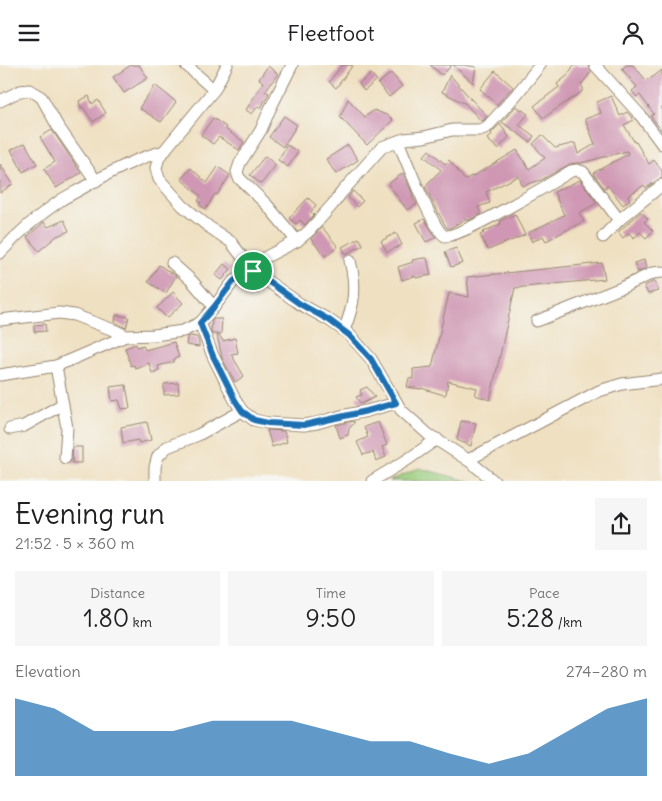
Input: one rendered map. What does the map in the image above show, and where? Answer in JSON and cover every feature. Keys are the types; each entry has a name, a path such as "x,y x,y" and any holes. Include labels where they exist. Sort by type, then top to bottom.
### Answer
{"street":[{"path":"186,65 214,89"},
{"path":"227,65 214,89 156,162 159,179 184,206 231,242 252,270 300,304 344,330 371,359 401,410 412,421 468,460 494,481"},
{"path":"292,65 261,130 240,163 237,172 239,178 266,205 296,241"},
{"path":"0,375 56,366 126,336 183,331 200,323 233,282 252,270 262,259 296,241 309,231 382,147 398,141 452,130 479,130 487,127 540,65"},
{"path":"595,65 641,116 662,143"},
{"path":"0,101 20,91 30,90 42,98 57,125 96,181"},
{"path":"398,141 431,216 438,230 444,236 449,237 469,228 508,208 571,171 577,170 583,172 620,221"},
{"path":"0,253 37,219 61,201 138,159 149,154 165,151"},
{"path":"603,237 662,185"},
{"path":"344,330 351,309 354,289 350,261"},
{"path":"172,263 192,281 214,307"},
{"path":"537,321 662,271"},
{"path":"0,320 59,313 74,315 126,336"},
{"path":"200,323 223,375 242,411 254,420 268,423 304,425 396,403"},
{"path":"56,366 67,427 65,458"},
{"path":"468,460 599,391 622,384 662,379"},
{"path":"10,429 24,426 63,404"},
{"path":"155,481 155,467 158,455 167,447 198,435 242,411"},
{"path":"372,481 407,461 437,439"}],"green space":[{"path":"419,468 468,481 390,481"}],"building":[{"path":"131,65 139,65 148,78 124,93 113,77"},
{"path":"342,65 353,65 336,88 329,82"},
{"path":"430,65 452,65 442,75"},
{"path":"453,65 476,67 473,83"},
{"path":"574,65 588,65 591,72 581,85 583,91 543,118 534,106 559,87 557,84 567,76"},
{"path":"626,65 633,65 646,80 662,70 662,131 651,116 654,114 640,95 637,97 632,91 637,87 622,69"},
{"path":"268,66 278,74 265,91 269,93 261,108 258,106 252,114 246,110 263,82 259,79"},
{"path":"495,71 513,87 497,104 480,89"},
{"path":"391,73 402,86 389,97 378,84"},
{"path":"371,74 377,80 364,91 359,84"},
{"path":"450,75 470,100 487,116 483,121 466,104 442,92"},
{"path":"155,85 176,102 161,122 139,108"},
{"path":"89,96 92,104 98,100 106,113 93,122 83,107 81,108 79,101"},
{"path":"611,96 620,116 627,112 634,120 624,125 649,164 654,160 662,171 662,177 646,188 644,185 628,196 630,200 623,205 608,186 604,188 593,173 628,154 627,151 570,164 541,180 522,186 519,176 486,192 490,203 478,207 481,214 467,221 466,219 450,228 446,227 425,186 441,170 424,156 429,150 445,164 449,160 465,180 517,150 529,169 545,158 533,144 542,135 555,148 575,143 578,154 595,144 585,119 601,113 597,102"},
{"path":"348,99 365,117 374,110 389,116 393,120 367,145 340,117"},
{"path":"516,106 528,114 519,125 534,136 530,142 502,122"},
{"path":"284,116 297,125 283,147 269,137"},
{"path":"213,118 244,142 239,150 219,137 213,144 201,135"},
{"path":"500,124 509,137 498,149 487,139"},
{"path":"52,130 81,173 56,188 44,169 55,162 40,137"},
{"path":"25,143 37,164 23,172 11,150"},
{"path":"287,145 298,152 288,167 278,160"},
{"path":"348,145 358,160 336,174 326,159"},
{"path":"265,156 276,165 261,184 250,175"},
{"path":"0,164 13,184 0,193"},
{"path":"218,167 230,175 206,209 199,205 201,203 198,201 201,196 181,179 191,168 207,183"},
{"path":"403,173 417,204 407,210 388,184"},
{"path":"580,180 597,203 579,213 584,221 546,241 543,236 532,242 528,233 564,215 554,192"},
{"path":"353,191 363,201 357,207 348,197"},
{"path":"308,198 316,205 311,212 314,215 305,225 300,220 296,224 289,218"},
{"path":"641,212 648,219 644,222 653,231 646,238 640,232 634,238 629,233 623,238 618,232"},
{"path":"515,214 525,235 488,250 480,235 501,224 500,221"},
{"path":"424,219 436,237 426,242 416,223"},
{"path":"64,220 69,231 57,236 39,251 27,237 44,222 48,227"},
{"path":"322,227 338,247 325,256 311,239"},
{"path":"396,233 402,245 387,252 381,241"},
{"path":"359,238 363,245 346,254 342,247"},
{"path":"456,248 463,263 451,267 445,252"},
{"path":"427,258 431,275 416,278 415,276 402,280 398,267 413,262 412,260"},
{"path":"644,260 646,268 638,272 634,263"},
{"path":"602,263 605,279 515,288 490,400 475,395 477,388 448,381 446,394 444,395 421,388 407,387 409,378 413,379 413,369 432,367 449,293 469,297 467,277"},
{"path":"224,264 231,269 222,280 215,275"},
{"path":"159,265 176,276 166,293 148,282"},
{"path":"655,281 658,291 648,294 644,286"},
{"path":"173,292 183,303 167,318 157,308"},
{"path":"116,315 129,317 126,328 115,322"},
{"path":"214,319 222,319 221,334 212,334 212,321"},
{"path":"45,324 46,331 34,332 34,325"},
{"path":"217,335 223,341 235,338 238,353 231,354 244,376 235,382 222,358"},
{"path":"187,337 197,337 199,347 186,345"},
{"path":"174,342 179,357 174,359 174,362 158,366 159,370 152,373 149,363 135,368 134,365 131,366 125,348 136,344 137,347 143,345 145,350"},
{"path":"178,383 179,394 164,395 164,384"},
{"path":"126,385 130,408 122,409 119,400 112,401 110,387"},
{"path":"367,387 375,397 361,404 356,397 362,395 360,390"},
{"path":"354,421 348,435 340,438 336,425"},
{"path":"461,421 476,423 471,446 457,440"},
{"path":"147,422 151,440 139,443 138,440 123,443 121,427"},
{"path":"378,422 387,445 382,447 386,457 376,461 373,452 363,455 357,442 368,437 364,427"},
{"path":"267,430 284,431 287,442 272,447"},
{"path":"73,447 82,447 82,463 72,463"}],"route":[{"path":"251,269 253,271 349,335 371,359 396,403 304,425 268,423 254,420 242,411 213,356 200,323 233,282 251,269"}]}
